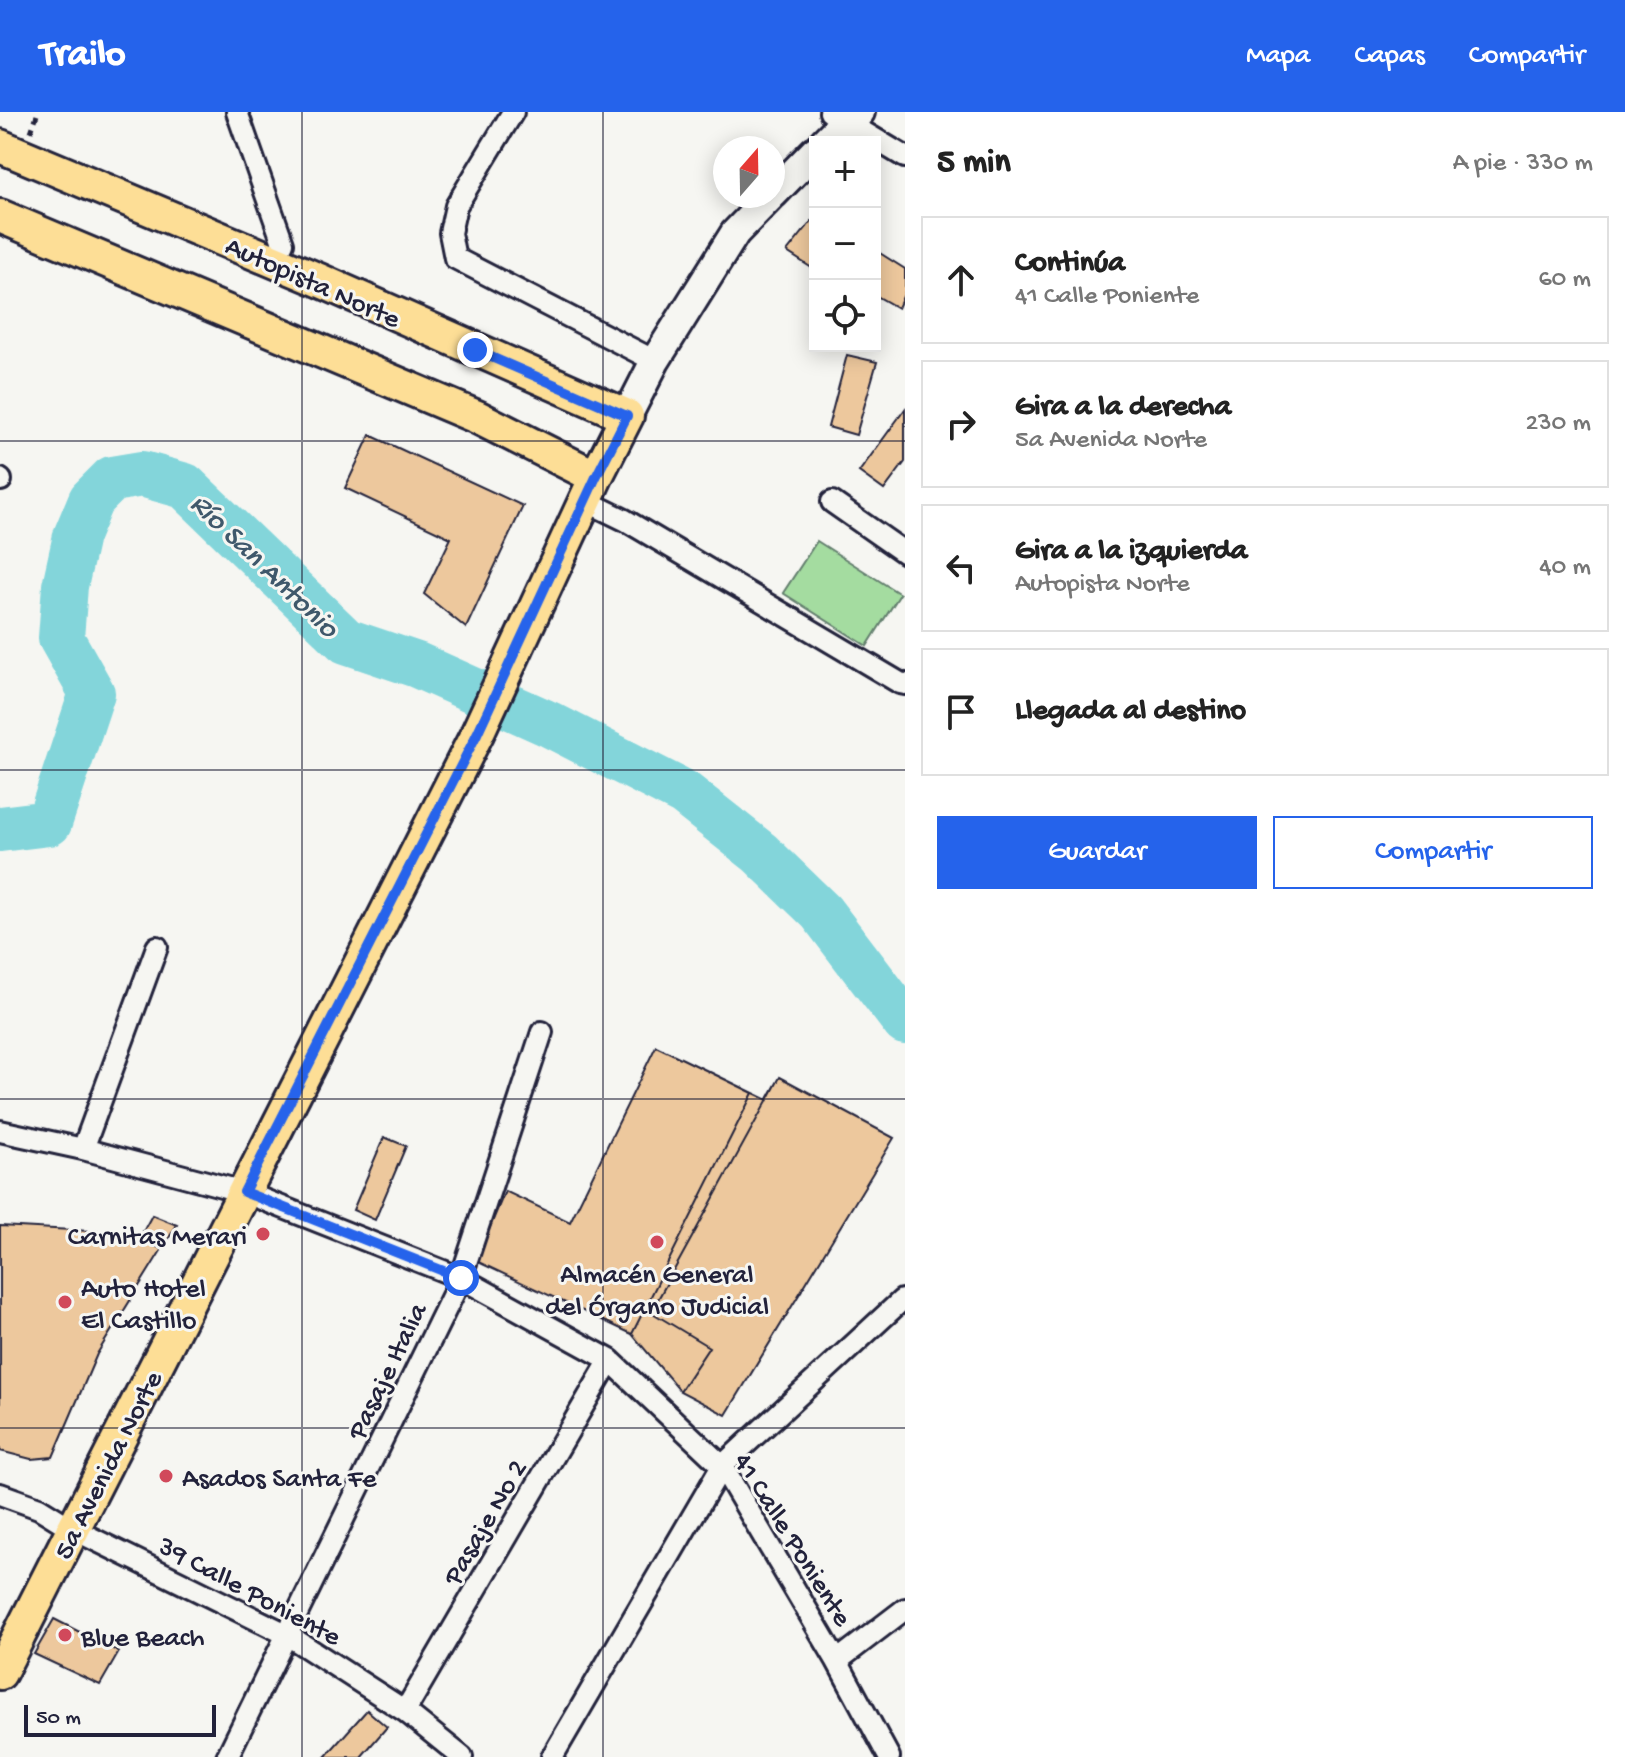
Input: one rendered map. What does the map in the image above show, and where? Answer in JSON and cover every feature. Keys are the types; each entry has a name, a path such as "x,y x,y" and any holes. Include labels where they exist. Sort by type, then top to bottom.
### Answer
{"main road":[{"path":"829,136 845,115"},
{"name":"Autopista Norte","path":"0,146 274,261 627,416"},
{"name":"5a Avenida Norte","path":"785,182 809,157"},
{"name":"5a Avenida Norte","path":"0,1673 477,734 591,489 655,361 735,233 759,208"},
{"path":"2,222 477,417 591,489"}],"street":[{"path":"237,112 283,243 274,261"},
{"path":"513,112 456,206 450,233 455,258 655,361"},
{"path":"845,115 905,157"},
{"path":"591,489 625,520 905,684"},
{"path":"832,502 905,553"},
{"path":"83,1149 157,947"},
{"name":"Pasaje Italia","path":"227,1757 461,1278 542,1032"},
{"name":"41 Calle Poniente","path":"0,1131 83,1149 244,1192 461,1278 610,1360 722,1466 837,1661 889,1757"},
{"path":"552,1757 722,1466 902,1300"},
{"name":"Pasaje No 2","path":"405,1711 610,1360"},
{"name":"39 Calle Poniente","path":"0,1494 39,1508 73,1529 286,1634 405,1711 462,1757"},
{"path":"837,1661 905,1609"}],"green space":[{"path":"817,541 900,594 867,646 783,593"}],"building":[{"path":"809,224 809,266 787,252"},
{"path":"881,254 905,269 905,292 898,308 881,298"},
{"path":"847,355 877,362 856,435 828,427"},
{"path":"905,409 905,462 884,490 859,472"},
{"path":"370,435 523,506 466,628 424,594 451,538 345,488"},
{"path":"656,1046 753,1093 632,1334 476,1261 505,1191 570,1222"},
{"name":"Almacén General del Órgano Judicial","path":"656,1046 768,1100 780,1077 894,1138 726,1415 680,1391 632,1334 476,1261 505,1191 570,1222"},
{"path":"780,1077 894,1138 726,1415 680,1391 709,1347 651,1312"},
{"path":"384,1137 406,1146 375,1220 353,1210"},
{"path":"152,1215 177,1225 162,1249 139,1239"},
{"name":"Auto Hotel El Castillo","path":"0,1226 126,1233 162,1249 97,1354 53,1457 31,1459 0,1451"},
{"name":"Blue Beach","path":"54,1619 119,1652 100,1685 34,1654"},
{"path":"367,1710 387,1727 361,1757 325,1757"}],"waterway":[{"name":"Río San Antonio","path":"0,829 49,823 92,693 61,638 65,586 76,536 91,500 112,479 142,474 185,486 346,641 417,665 549,724 684,793 760,853 821,912 905,1022"}],"place":[{"name":"Carnitas Merari","path":"263,1234"},
{"name":"Almacén General del Órgano Judicial","path":"657,1242"},
{"name":"Auto Hotel El Castillo","path":"65,1302"},
{"name":"Asados Santa Fe","path":"166,1476"},
{"name":"Blue Beach","path":"65,1635"}],"route":[{"path":"461,1278 244,1192 477,734 627,416 475,350"}]}
